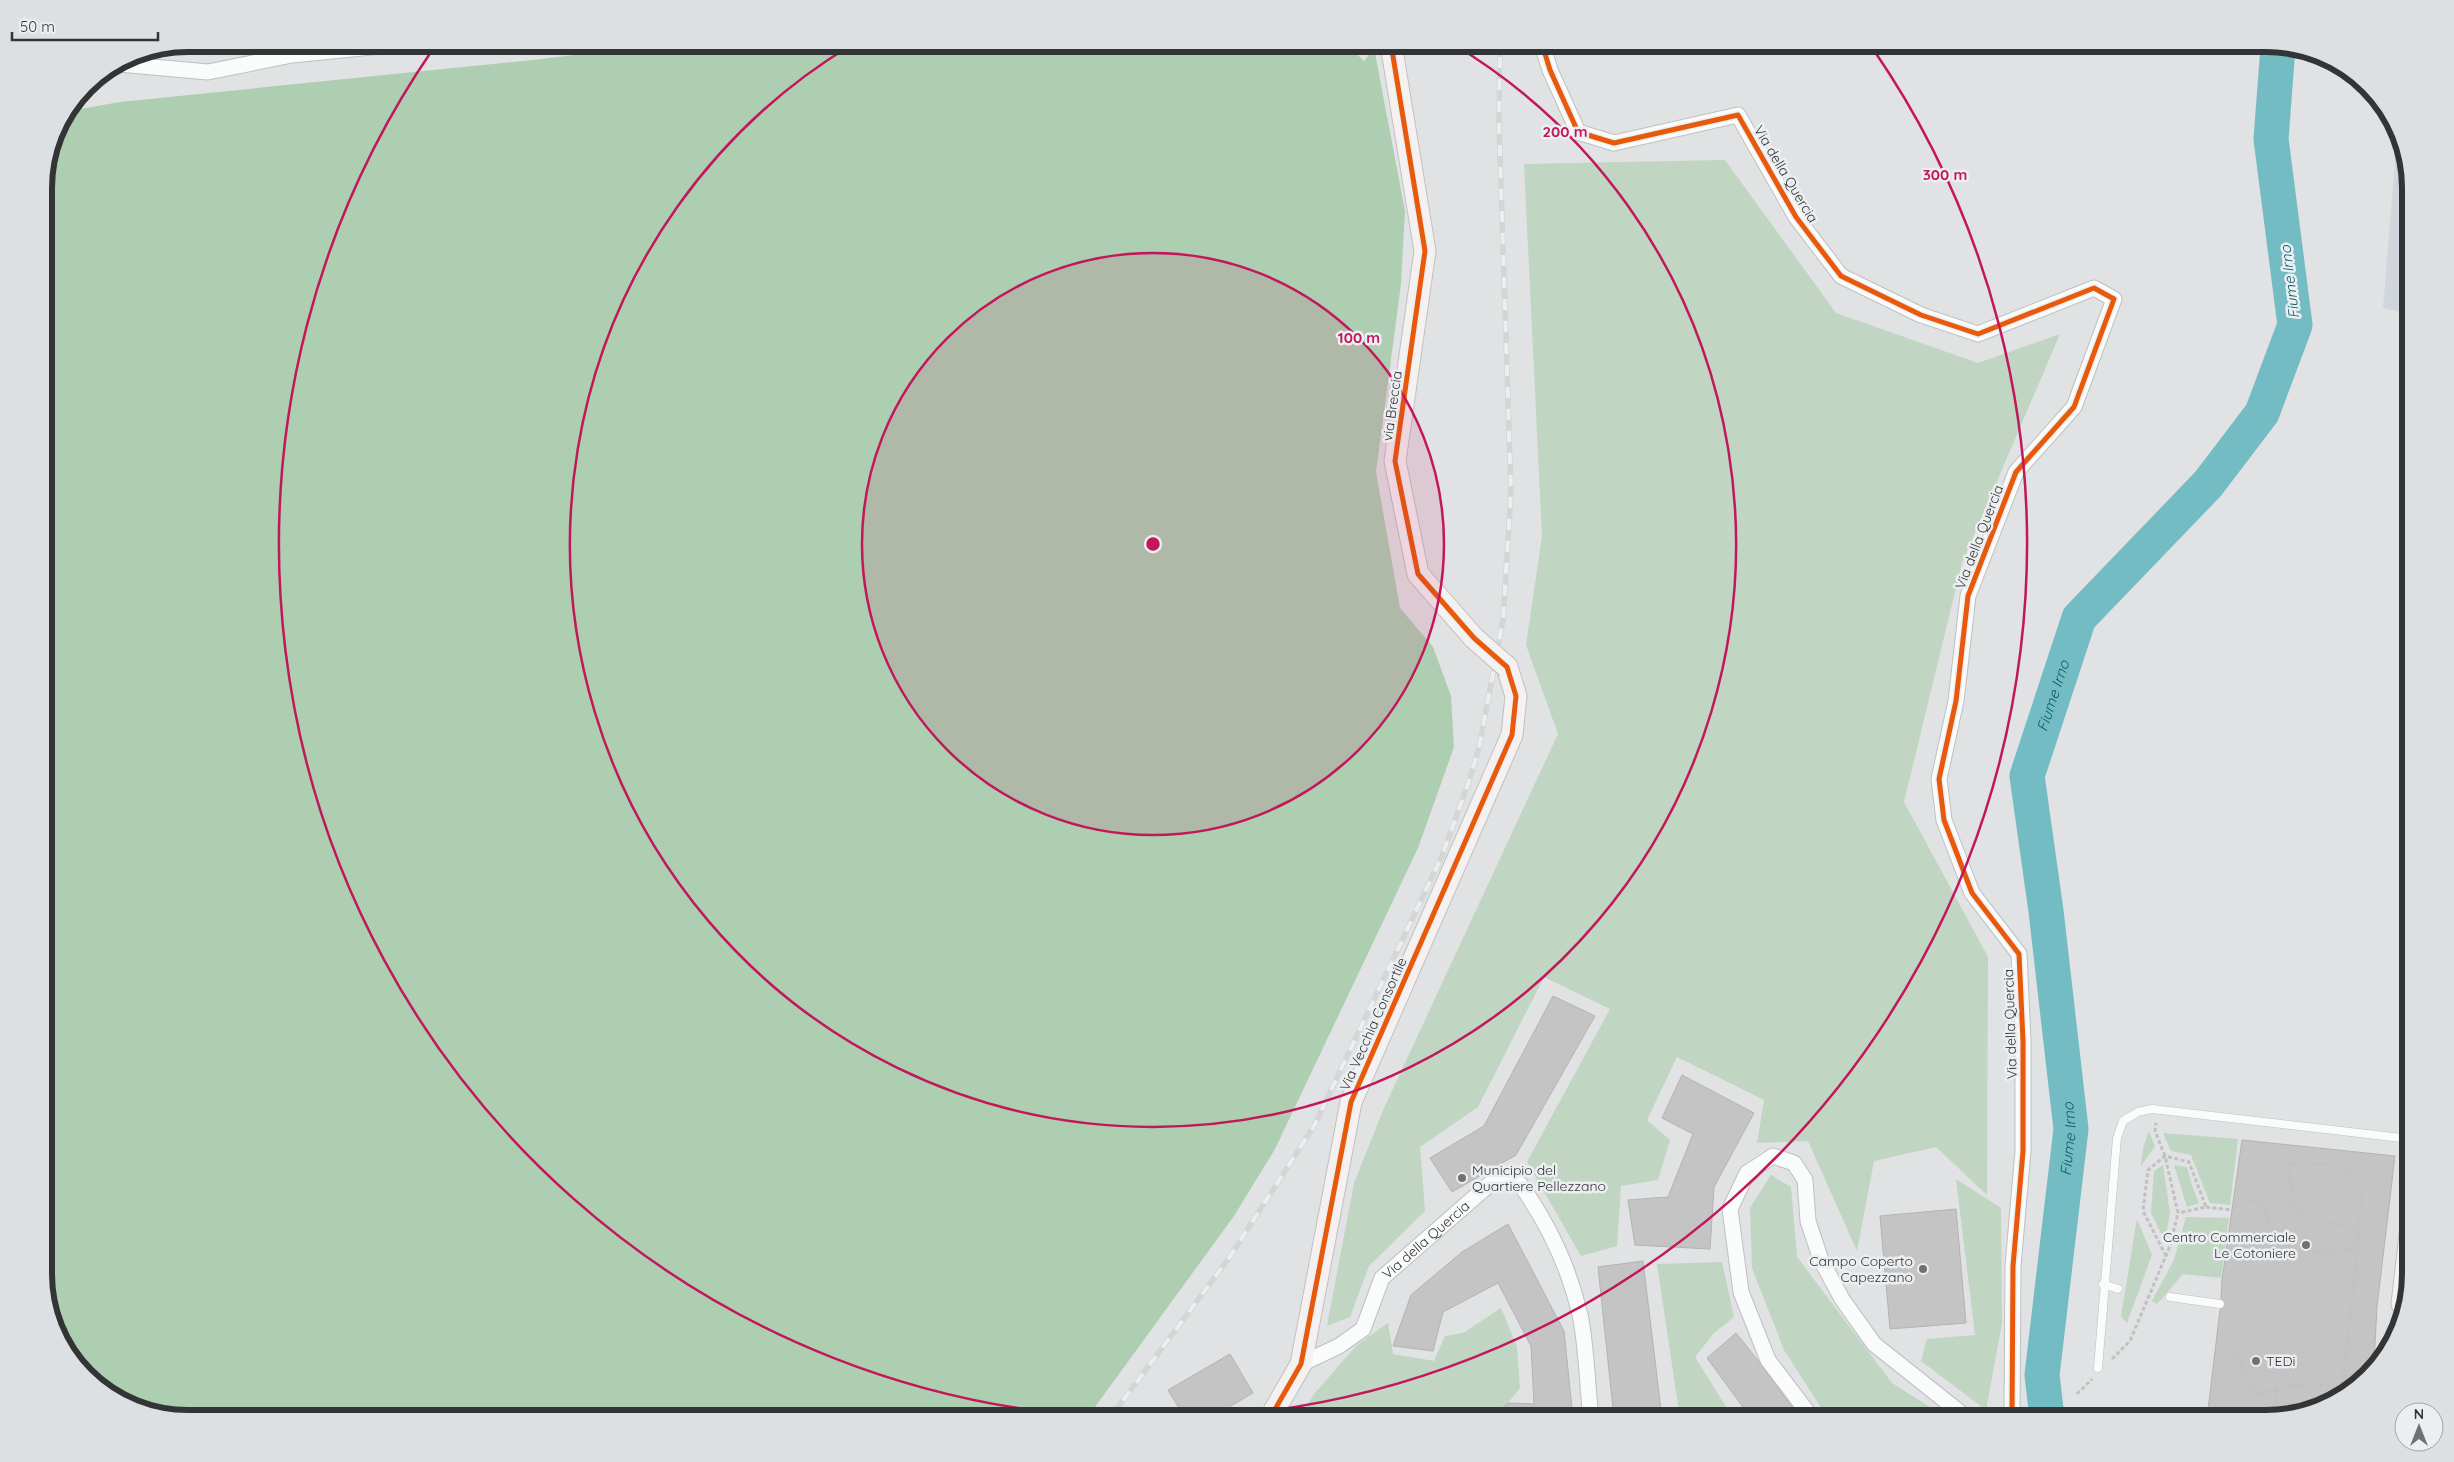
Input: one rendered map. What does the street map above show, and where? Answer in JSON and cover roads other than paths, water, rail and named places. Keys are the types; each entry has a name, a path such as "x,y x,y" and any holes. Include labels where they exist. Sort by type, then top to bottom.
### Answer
{"street":[{"path":"131,65 208,72 292,56 325,52"},
{"name":"via Breccia","path":"1392,52 1425,251 1395,461 1418,574 1474,638 1507,667 1516,696 1512,736"},
{"name":"Via della Quercia","path":"1544,52 1550,70 1578,132 1614,143 1738,115 1796,217 1841,276 1922,315 1978,334 2094,288 2114,300 2074,407 2016,472 1968,596 1956,701 1940,778 1944,820 1972,893 2019,954 2023,1041 2023,1151 2013,1266 2012,1410"},
{"name":"Via Vecchia Consortile","path":"1274,1410 1300,1364 1350,1102 1512,736"},
{"path":"1806,1410 1768,1360 1741,1292 1730,1209 1747,1173 1773,1156 1794,1163 1805,1180 1808,1221 1821,1260 1842,1299 1874,1344 1956,1410"},
{"name":"Via della Quercia","path":"1300,1364 1339,1346 1363,1330 1382,1278 1491,1183 1520,1184 1536,1206 1549,1231 1563,1263 1580,1316 1589,1410"}],"lane":[{"path":"2097,1371 2117,1138 2123,1121 2138,1112 2152,1109 2402,1138"},
{"path":"2103,1284 2118,1289"},
{"path":"2170,1297 2220,1304"}],"waterway":[{"name":"Fiume Irno","path":"2046,1410 2042,1375 2071,1129 2046,911 2027,776 2079,618 2208,484 2262,413 2295,325 2271,139 2278,53"}],"railway":[{"path":"1116,1410 1229,1258 1314,1126 1442,856 1479,748 1503,620 1511,492 1499,124 1500,52"}],"place":[{"name":"Municipio del Quartiere Pellezzano","path":"1462,1178"},
{"name":"Centro Commerciale Le Cotoniere","path":"2306,1245"},
{"name":"Campo Coperto Capezzano","path":"1923,1269"},
{"name":"TEDi","path":"2256,1361"}]}
